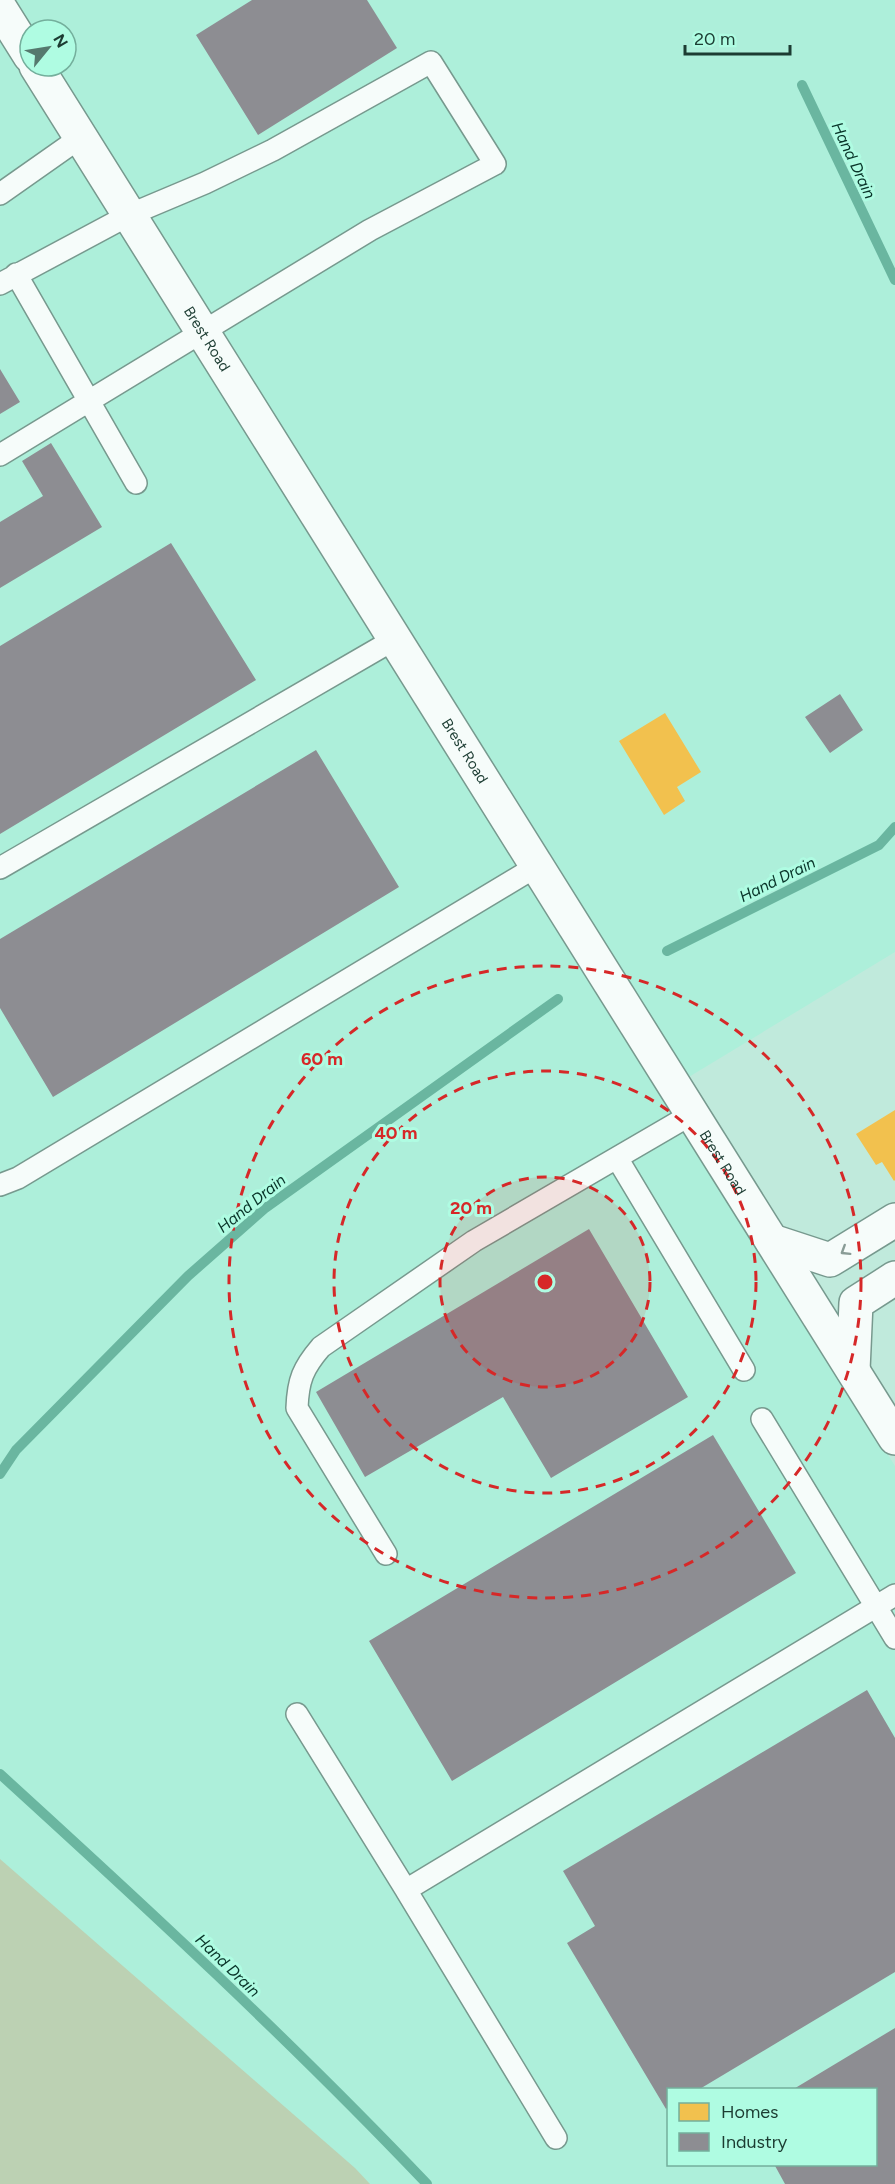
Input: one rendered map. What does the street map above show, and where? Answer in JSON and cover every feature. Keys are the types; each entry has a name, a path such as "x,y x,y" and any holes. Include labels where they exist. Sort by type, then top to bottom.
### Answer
{"street":[{"path":"0,8 18,37"},
{"name":"Brest Road","path":"44,78 895,1438"},
{"path":"772,1241 830,1260 895,1220"},
{"path":"853,1370 856,1303 895,1278"}],"lane":[{"path":"0,455 90,400 203,332 370,230 495,164 431,62 273,150 205,183 129,215 8,279 90,400 136,483"},
{"path":"0,194 81,137"},
{"path":"0,868 395,639"},
{"path":"0,1185 18,1178 537,866"},
{"path":"386,1554 297,1408 298,1387 306,1365 321,1347 474,1241 692,1114"},
{"path":"617,1158 744,1371"},
{"path":"762,1419 895,1638"},
{"path":"406,1890 895,1595"},
{"path":"297,1714 556,2139"}],"shaded area":[{"path":"0,0 895,0 895,952 664,1092 895,1466 895,2184 0,2184"},
{"path":"0,1859 355,2168 370,2184 0,2184"}],"building: Homes":[{"path":"665,713 701,772 677,787 685,801 664,815 619,741"},
{"path":"895,1110 894,1181 882,1162 876,1165 856,1134"}],"building: Industry":[{"path":"252,0 367,0 397,48 258,135 196,35"},
{"path":"0,369 20,402 0,414"},
{"path":"51,443 102,527 0,588 0,522 43,496 22,461"},
{"path":"171,543 256,680 0,834 0,646"},
{"path":"840,694 863,730 830,753 805,717"},
{"path":"316,750 399,887 53,1097 0,1008 0,939"},
{"path":"589,1229 688,1397 551,1478 503,1397 365,1477 316,1392"},
{"path":"713,1435 796,1573 452,1781 369,1641"},
{"path":"867,1690 895,1738 895,1972 701,2088 667,2088 666,2109 567,1943 595,1926 563,1871"},
{"path":"895,2028 895,2184 785,2184 775,2166 877,2166 877,2088 795,2088"}],"waterway":[{"name":"Hand Drain","path":"802,85 895,280"},
{"name":"Hand Drain","path":"667,951 879,845 895,827"},
{"name":"Hand Drain","path":"0,1474 16,1450 188,1276 264,1209 558,999"},
{"name":"Hand Drain","path":"0,1774 271,2026 427,2184"}]}
